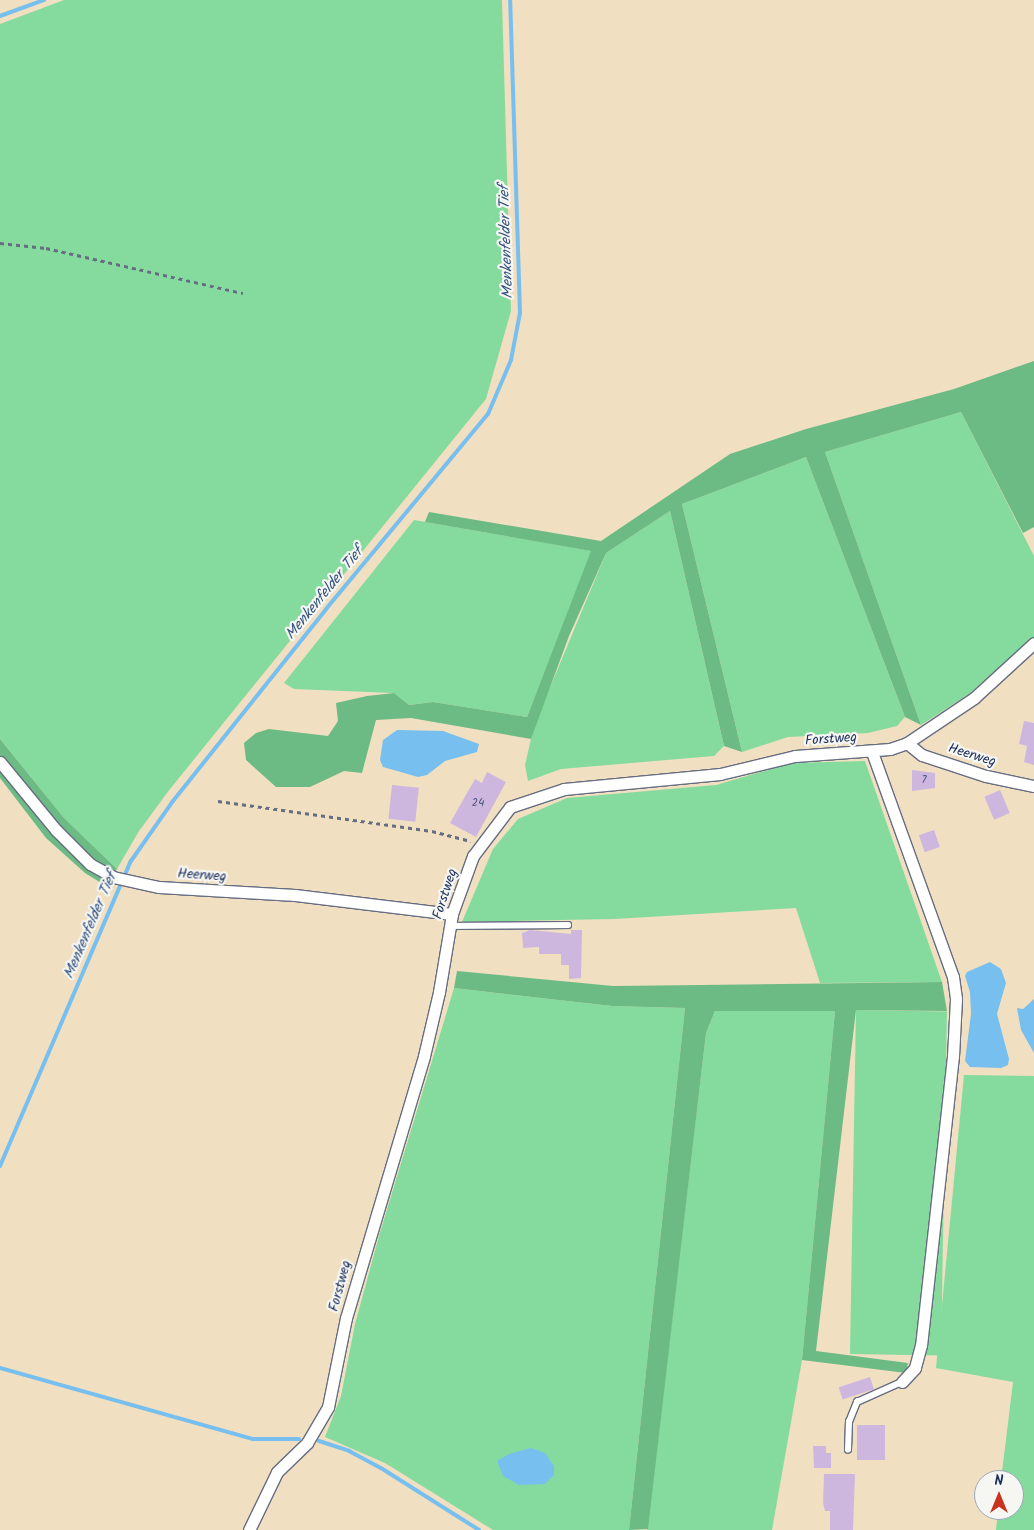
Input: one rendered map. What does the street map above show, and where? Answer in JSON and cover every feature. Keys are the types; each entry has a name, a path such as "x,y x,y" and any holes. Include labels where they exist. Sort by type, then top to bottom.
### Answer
{"street":[{"name":"Forstweg","path":"249,1530 277,1472 307,1443 328,1407 351,1300 424,1056 439,992 452,914 473,856 510,807 564,788 720,774 796,756 872,752 907,743 974,698 1034,643"},
{"name":"Heerweg","path":"907,743 922,755 986,776 1034,786"},
{"path":"872,752 953,978 956,999 953,1056 921,1345 915,1368 902,1382"},
{"name":"Heerweg","path":"0,762 56,830 90,864 113,877 136,884 295,896 452,914"}],"lane":[{"path":"449,926 568,926"},
{"path":"848,1450 849,1422 857,1402 902,1382"}],"path":[{"path":"0,243 46,248 243,292"},
{"path":"218,801 432,831 482,844"}],"green space":[{"path":"64,0 502,0 511,311 486,399 170,789 139,831 117,869 64,818 0,739 0,24"},
{"path":"1034,361 1034,527 1023,533 961,412 825,452 921,725 905,717 806,457 682,504 742,752 724,746 670,511 606,553 569,636 531,739 411,718 376,720 362,773 344,771 310,787 276,787 246,760 244,743 256,733 269,729 328,736 338,721 336,703 367,696 394,693 409,705 433,702 527,717 591,551 425,522 429,512 601,541 730,454 806,429 954,389"},
{"path":"961,412 1034,556 1034,637 969,694 921,725 825,452"},
{"path":"806,457 905,717 897,726 868,733 788,737 742,752 682,504"},
{"path":"670,511 724,746 714,756 561,769 528,781 525,765 534,726 606,553"},
{"path":"414,520 592,551 527,717 433,702 409,705 393,693 294,689 284,683"},
{"path":"0,739 64,818 117,869 106,886 85,873 46,838 0,778"},
{"path":"865,761 942,982 820,983 796,908 615,919 462,922 493,849 518,819 567,798 716,785 792,763"},
{"path":"457,971 613,986 942,982 947,1011 856,1010 816,1351 908,1363 906,1373 802,1360 835,1011 715,1011 706,1033 648,1529 629,1530 685,1008 612,1006 454,988"},
{"path":"454,988 612,1006 685,1008 629,1530 493,1530 385,1463 325,1437 341,1396 355,1324 379,1236"},
{"path":"856,1010 947,1012 941,1356 850,1354"},
{"path":"715,1011 835,1011 802,1360 772,1530 647,1530 706,1033"},
{"path":"964,1075 1034,1076 1034,1530 996,1530 997,1520 1024,1520 1024,1470 1002,1470 1013,1382 936,1368"}],"water":[{"path":"397,730 443,731 479,744 477,752 445,761 427,775 418,777 383,767 380,760 383,740"},
{"path":"990,962 1001,969 1006,983 997,1014 1009,1059 1008,1065 1001,1068 970,1067 965,1061 971,1014 970,992 965,976 967,972"},
{"path":"1034,999 1034,1053 1021,1030 1017,1008 1023,1009"},
{"path":"531,1448 545,1453 554,1466 554,1475 545,1484 519,1485 503,1476 497,1461 509,1454"}],"building":[{"path":"1024,721 1034,723 1034,765 1024,762 1027,746 1019,744"},
{"path":"912,770 935,773 935,788 912,791"},
{"path":"487,772 506,782 476,837 450,823 475,779 482,783"},
{"path":"392,785 419,788 415,822 388,819"},
{"path":"1000,790 1010,813 994,820 984,797"},
{"path":"934,830 940,847 925,852 919,835"},
{"path":"530,930 571,934 571,930 582,930 581,978 569,979 569,965 561,965 561,954 539,954 539,947 523,948 522,933"},
{"path":"870,1377 874,1389 843,1400 839,1387"},
{"path":"857,1425 885,1425 885,1460 857,1460"},
{"path":"813,1446 826,1446 826,1453 831,1453 831,1468 814,1468"},
{"path":"824,1474 855,1474 853,1530 830,1530 830,1511 825,1511 823,1503"}],"waterway":[{"path":"0,16 44,0"},
{"name":"Menkenfelder Tief","path":"0,1166 131,861 173,801 326,609 488,414 511,360 520,313 510,0"},
{"path":"0,1368 253,1439 299,1439"},
{"path":"319,1441 349,1451 381,1468 479,1530"}]}
